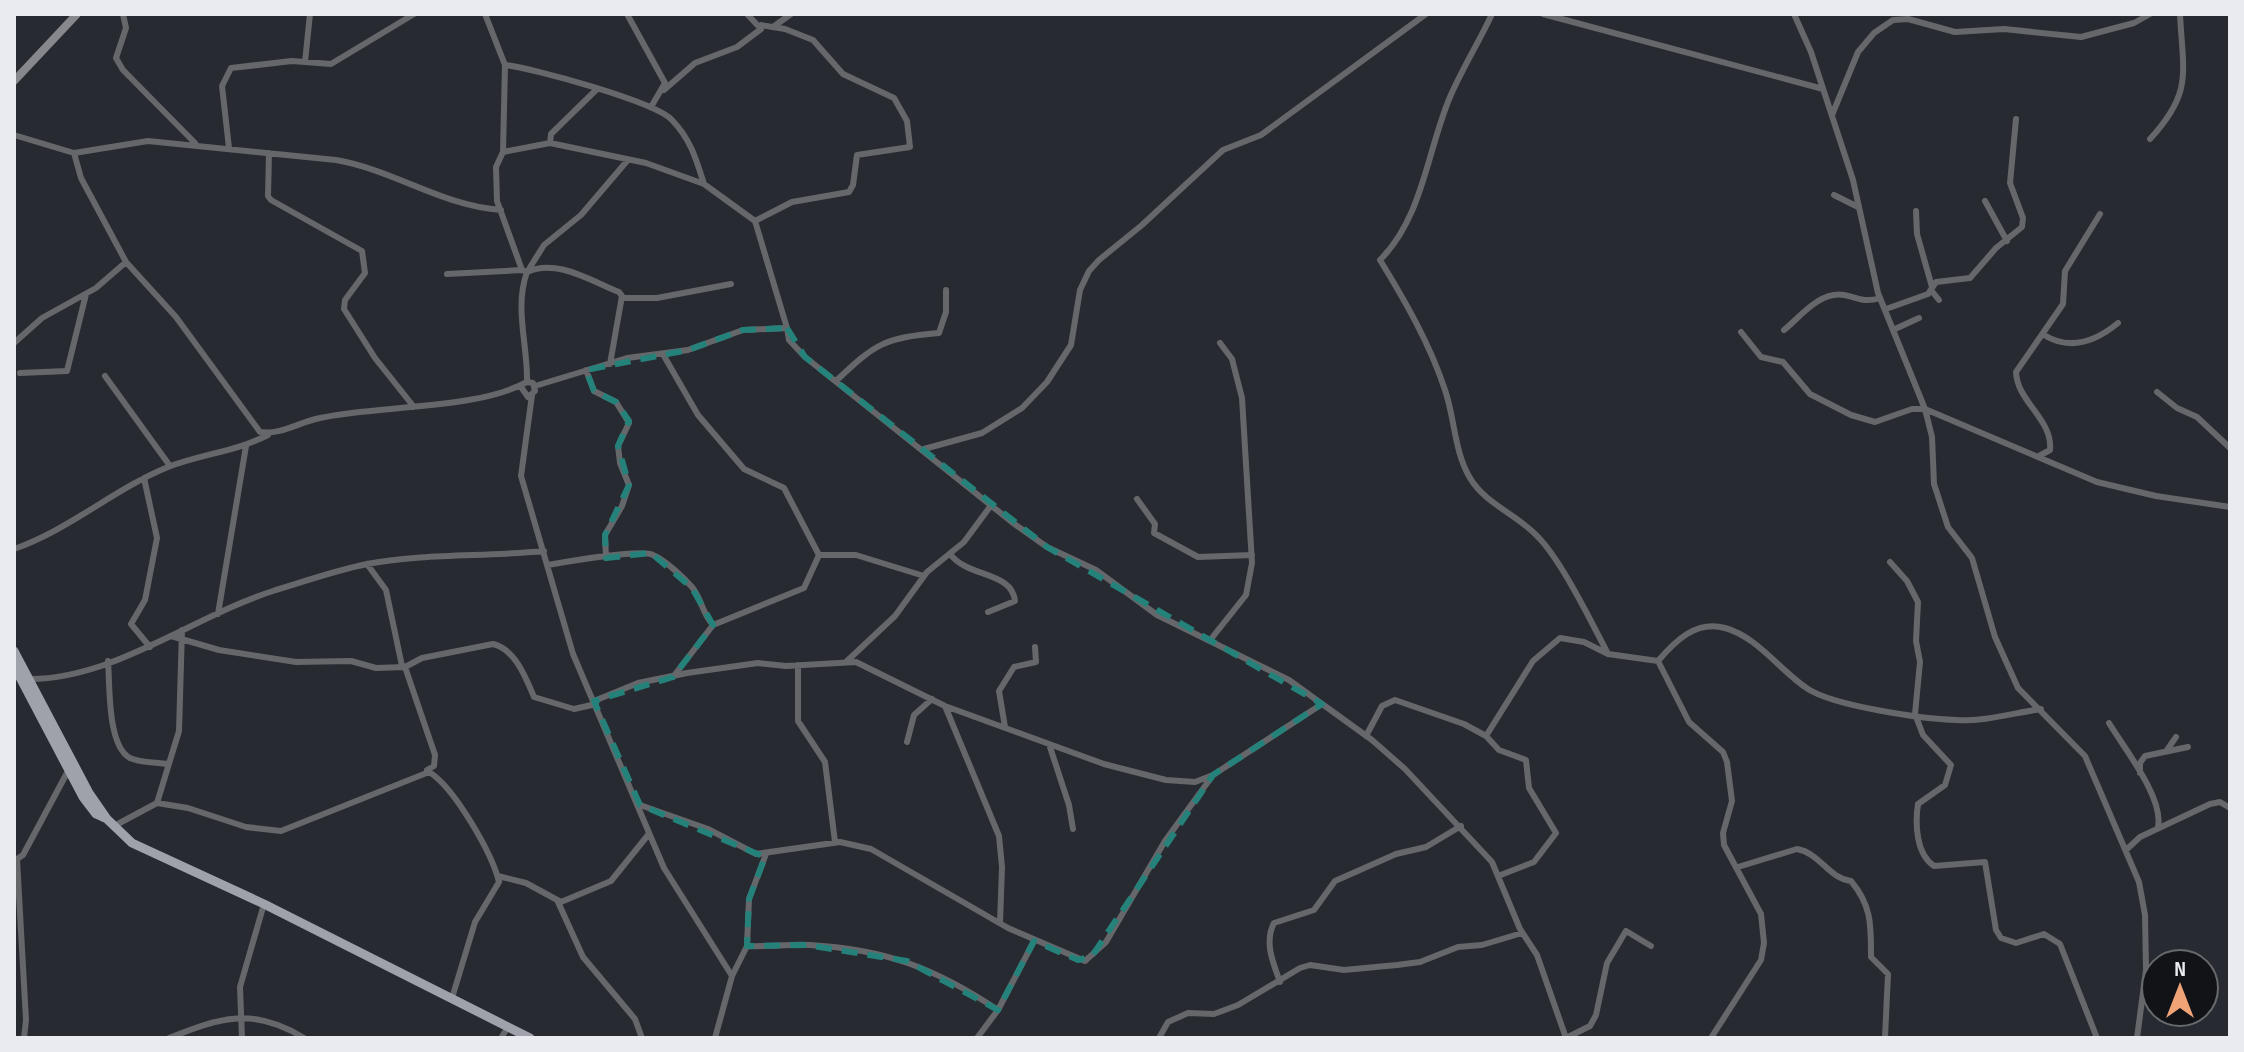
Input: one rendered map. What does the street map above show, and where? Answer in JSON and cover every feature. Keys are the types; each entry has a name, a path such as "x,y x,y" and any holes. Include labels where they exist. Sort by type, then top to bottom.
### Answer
{"main road":[{"path":"14,81 77,14"},
{"path":"14,651 60,743 110,822"},
{"path":"14,666 68,771 96,814 144,850 264,904 530,1038"}],"street":[{"path":"123,14 126,28 116,58 123,70 195,143"},
{"path":"305,62 310,14"},
{"path":"229,148 222,104 228,71 241,65 331,64 414,14"},
{"path":"485,14 505,65 503,152 496,167 495,187 503,225 526,270"},
{"path":"627,14 662,73 664,90"},
{"path":"747,14 761,25 813,40 843,74 894,98 907,121 912,145 898,151 857,155 853,185 849,192 792,202 755,221"},
{"path":"773,27 791,14"},
{"path":"921,448 968,439 1022,408 1047,382 1071,345 1080,290 1099,260 1223,150 1261,135 1426,14"},
{"path":"1492,14 1450,96 1428,172 1405,226 1380,260 1384,271 1409,305 1440,376 1463,465 1471,481 1482,494 1541,539 1608,654"},
{"path":"1543,14 1823,89"},
{"path":"1794,14 1832,115 1880,298 1925,409 1932,437 1934,484 1948,527 1972,558 1995,637 2018,688 2085,756 2139,882 2145,915 2146,970 2137,1038"},
{"path":"1832,115 1858,52 1886,25 1910,16 1955,32 2004,29 2081,37 2134,23 2150,14"},
{"path":"2150,139 2173,115 2181,98 2180,14"},
{"path":"651,107 689,67 737,47 761,25"},
{"path":"505,65 539,71 651,107 670,118 693,145 704,184"},
{"path":"550,143 551,134 596,90"},
{"path":"1886,309 1931,288 1936,282 1970,278 2024,222 2010,183 2016,119"},
{"path":"14,135 74,153 130,142 195,143 363,164 463,205 501,210"},
{"path":"503,152 550,143 657,167 704,184 755,221 789,340 805,357 1047,547 1096,570 1157,615 1289,680 1366,736 1461,826 1486,853 1498,876 1522,933 1537,955 1566,1038 1590,1026 1607,963 1626,931 1651,946"},
{"path":"74,153 81,178 126,262 176,317 255,427 269,434"},
{"path":"269,153 268,196 271,200 362,251 365,273 345,300 344,309 375,358 414,407"},
{"path":"14,549 38,541 108,496 170,466 246,446 269,434 319,418 414,407 521,387 527,382 528,353 521,305 526,270 544,245 581,215 627,160"},
{"path":"1834,195 1858,207"},
{"path":"1985,201 2007,241"},
{"path":"1916,211 1917,234 1931,288 1939,300"},
{"path":"2039,456 2050,450 2050,438 2019,387 2016,372 2063,304 2065,271 2100,214"},
{"path":"14,343 42,318 86,294 126,262"},
{"path":"447,274 542,267 565,270 619,292 624,298 657,298 731,284"},
{"path":"836,381 876,344 939,333 946,312 946,290"},
{"path":"610,364 622,296 619,292"},
{"path":"20,373 67,371 86,294"},
{"path":"1784,330 1825,296 1842,295 1866,303 1880,298"},
{"path":"1895,329 1919,318"},
{"path":"2044,335 2057,342 2077,344 2096,338 2118,323"},
{"path":"527,382 535,386 627,358 664,356 743,330 787,328"},
{"path":"1741,332 1761,357 1783,362 1810,394 1851,415 1879,421 1912,409 1925,409 2097,482 2156,496 2230,507"},
{"path":"1211,639 1246,595 1252,555 1242,398 1232,359 1220,343"},
{"path":"664,356 698,415 744,469 784,488 819,555"},
{"path":"586,370 594,391 616,402 629,423 618,446 629,485 622,506 605,535 606,558"},
{"path":"105,376 170,466"},
{"path":"535,386 521,476 573,654 640,805 648,835 664,868 732,976"},
{"path":"521,387 524,395 532,395"},
{"path":"2157,392 2177,408 2197,417 2230,448"},
{"path":"218,614 246,446"},
{"path":"144,478 157,538 145,600 131,624 150,647"},
{"path":"1137,499 1155,524 1154,533 1185,552 1198,557 1252,555"},
{"path":"847,661 895,616 924,576 950,554 992,504"},
{"path":"28,679 75,674 150,647 271,592 367,564 447,555 544,551"},
{"path":"548,565 651,553 692,588 713,625"},
{"path":"950,554 957,563 981,575 1001,579 1014,592 1015,601 988,612"},
{"path":"819,555 856,555 924,576"},
{"path":"673,677 713,625 804,588 819,555"},
{"path":"1890,562 1907,581 1918,602 1916,641 1920,662 1915,714 1923,735 1951,765 1945,785 1918,804 1919,843 1924,856 1934,866 1985,862 1996,930 2001,938 2016,943 2044,934 2060,944 2097,1038"},
{"path":"110,822 157,803 188,808 246,827 281,831 434,766 435,755 404,666 386,590 367,564"},
{"path":"1658,661 1678,638 1692,630 1723,627 1760,648 1792,677 1819,695 1956,720 2041,709"},
{"path":"157,803 179,731 182,630"},
{"path":"171,636 296,662 331,660 376,668 404,666 422,658 493,644 503,646 514,660 534,697 574,709 638,683 758,663 798,665 847,661 945,706 1049,744 1166,780 1195,782 1213,775 1322,704"},
{"path":"1486,736 1533,661 1560,638 1584,642 1608,654 1658,661"},
{"path":"1005,727 999,691 1014,667 1036,662 1035,647"},
{"path":"108,661 114,732 119,748 134,760 168,764"},
{"path":"1658,661 1689,722 1723,752 1732,801 1723,833 1724,845 1761,914 1761,960 1711,1038"},
{"path":"798,665 798,721 825,762 835,842"},
{"path":"907,742 914,715 932,699"},
{"path":"1366,736 1382,706 1395,700 1464,724 1486,736 1499,750 1526,760 1529,788 1556,833 1534,862 1498,876"},
{"path":"945,706 999,836 1002,867 1000,923"},
{"path":"2109,723 2140,773 2158,811 2158,827"},
{"path":"2167,750 2176,737"},
{"path":"1049,744 1069,805 1073,829"},
{"path":"2140,773 2140,763 2145,756 2188,747"},
{"path":"24,1038 23,927 15,860 23,855 68,771"},
{"path":"422,772 433,774 458,803 498,876 497,888 475,922 452,998"},
{"path":"640,805 708,829 746,850 766,854 835,842 871,849 1034,941 1085,961 1106,942 1165,841 1213,775"},
{"path":"2126,850 2158,827 2210,804 2220,802 2230,808"},
{"path":"1280,982 1269,944 1269,933 1274,923 1314,910 1335,881 1396,854 1426,847 1461,826"},
{"path":"558,902 611,881 648,835"},
{"path":"1738,867 1797,849 1814,856 1835,877 1851,881 1868,906 1872,919 1871,957 1888,974 1885,1038"},
{"path":"715,1038 732,976 747,946 749,899 766,854"},
{"path":"498,876 530,885 558,902 583,957 635,1019 642,1038"},
{"path":"497,888 512,880"},
{"path":"242,1038 240,987 264,904"},
{"path":"1159,1038 1168,1022 1188,1013 1214,1014 1310,965 1344,970 1420,962 1458,947 1482,945 1522,933"},
{"path":"982,1037 1034,941"},
{"path":"747,946 838,948 907,961 924,966 998,1010"},
{"path":"169,1038 241,1016 270,1021 304,1038"},
{"path":"501,1038 508,1027"}],"highlighted area":[{"path":"787,328 805,357 1047,547 1322,704 1213,775 1092,956 1078,960 1034,941 998,1010 907,961 807,945 747,946 749,899 765,857 640,805 594,701 673,677 713,625 692,588 651,553 606,558 605,535 629,485 618,446 629,421 616,402 594,391 586,370 688,350 743,330"}]}
